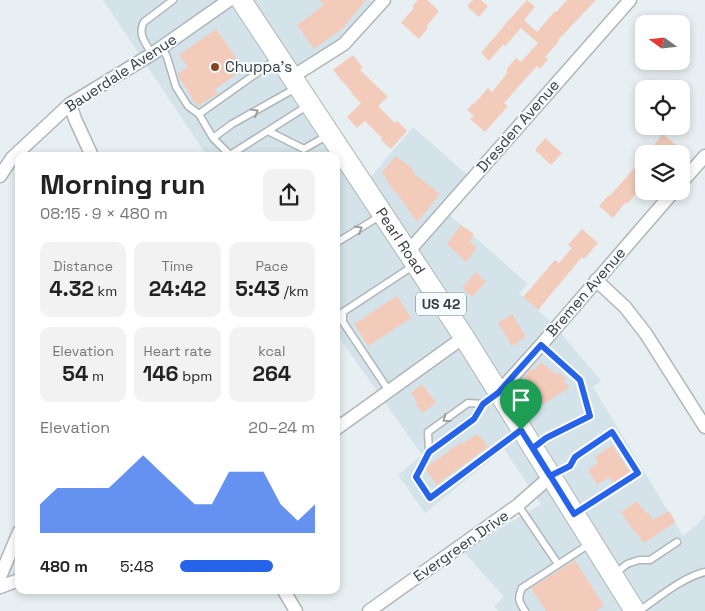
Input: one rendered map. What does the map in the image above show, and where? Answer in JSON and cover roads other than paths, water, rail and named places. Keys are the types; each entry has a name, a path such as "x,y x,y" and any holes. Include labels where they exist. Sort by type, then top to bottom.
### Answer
{"main road":[{"name":"Pearl Road","path":"241,0 310,104 339,152"},
{"name":"Pearl Road","path":"340,154 464,337 490,398 521,430 635,611"}],"street":[{"name":"Bauerdale Avenue","path":"18,152 70,104 157,50 229,0"},
{"path":"295,82 344,44 384,0"},
{"name":"Dresden Avenue","path":"411,259 630,0"},
{"path":"70,104 90,152"},
{"name":"Bauerdale Avenue","path":"0,176 15,155"},
{"path":"690,173 705,156"},
{"name":"Bremen Avenue","path":"490,398 541,345 666,200"},
{"path":"596,280 625,307 646,334 705,427"},
{"path":"340,426 464,337"},
{"name":"Evergreen Drive","path":"369,611 518,505 550,476"},
{"path":"0,577 15,541"},
{"path":"0,587 15,581"},
{"path":"286,594 296,611"}],"lane":[{"path":"173,0 144,22 141,26 142,36 167,57 176,87 188,106 199,114 214,138 227,152"},
{"path":"199,114 279,57"},
{"path":"214,138 295,82"},
{"path":"237,152 310,104"},
{"path":"268,131 304,149 329,134"},
{"path":"340,241 382,215"},
{"path":"389,391 343,322 343,312 411,259"},
{"path":"533,448 546,438 590,416 580,380 541,345"},
{"path":"490,398 474,419 429,452 416,477 430,498 521,430"},
{"path":"429,452 428,432 468,403 490,398"},
{"path":"550,476 570,466 575,457 612,432 638,473 574,514"},
{"path":"518,505 558,564"},
{"path":"525,611 518,597 522,588 592,542"},
{"path":"612,575 627,564 638,560 650,560 677,542"},
{"path":"639,611 688,579 705,572"}],"place":[{"name":"Chuppa's","path":"215,67"}]}
